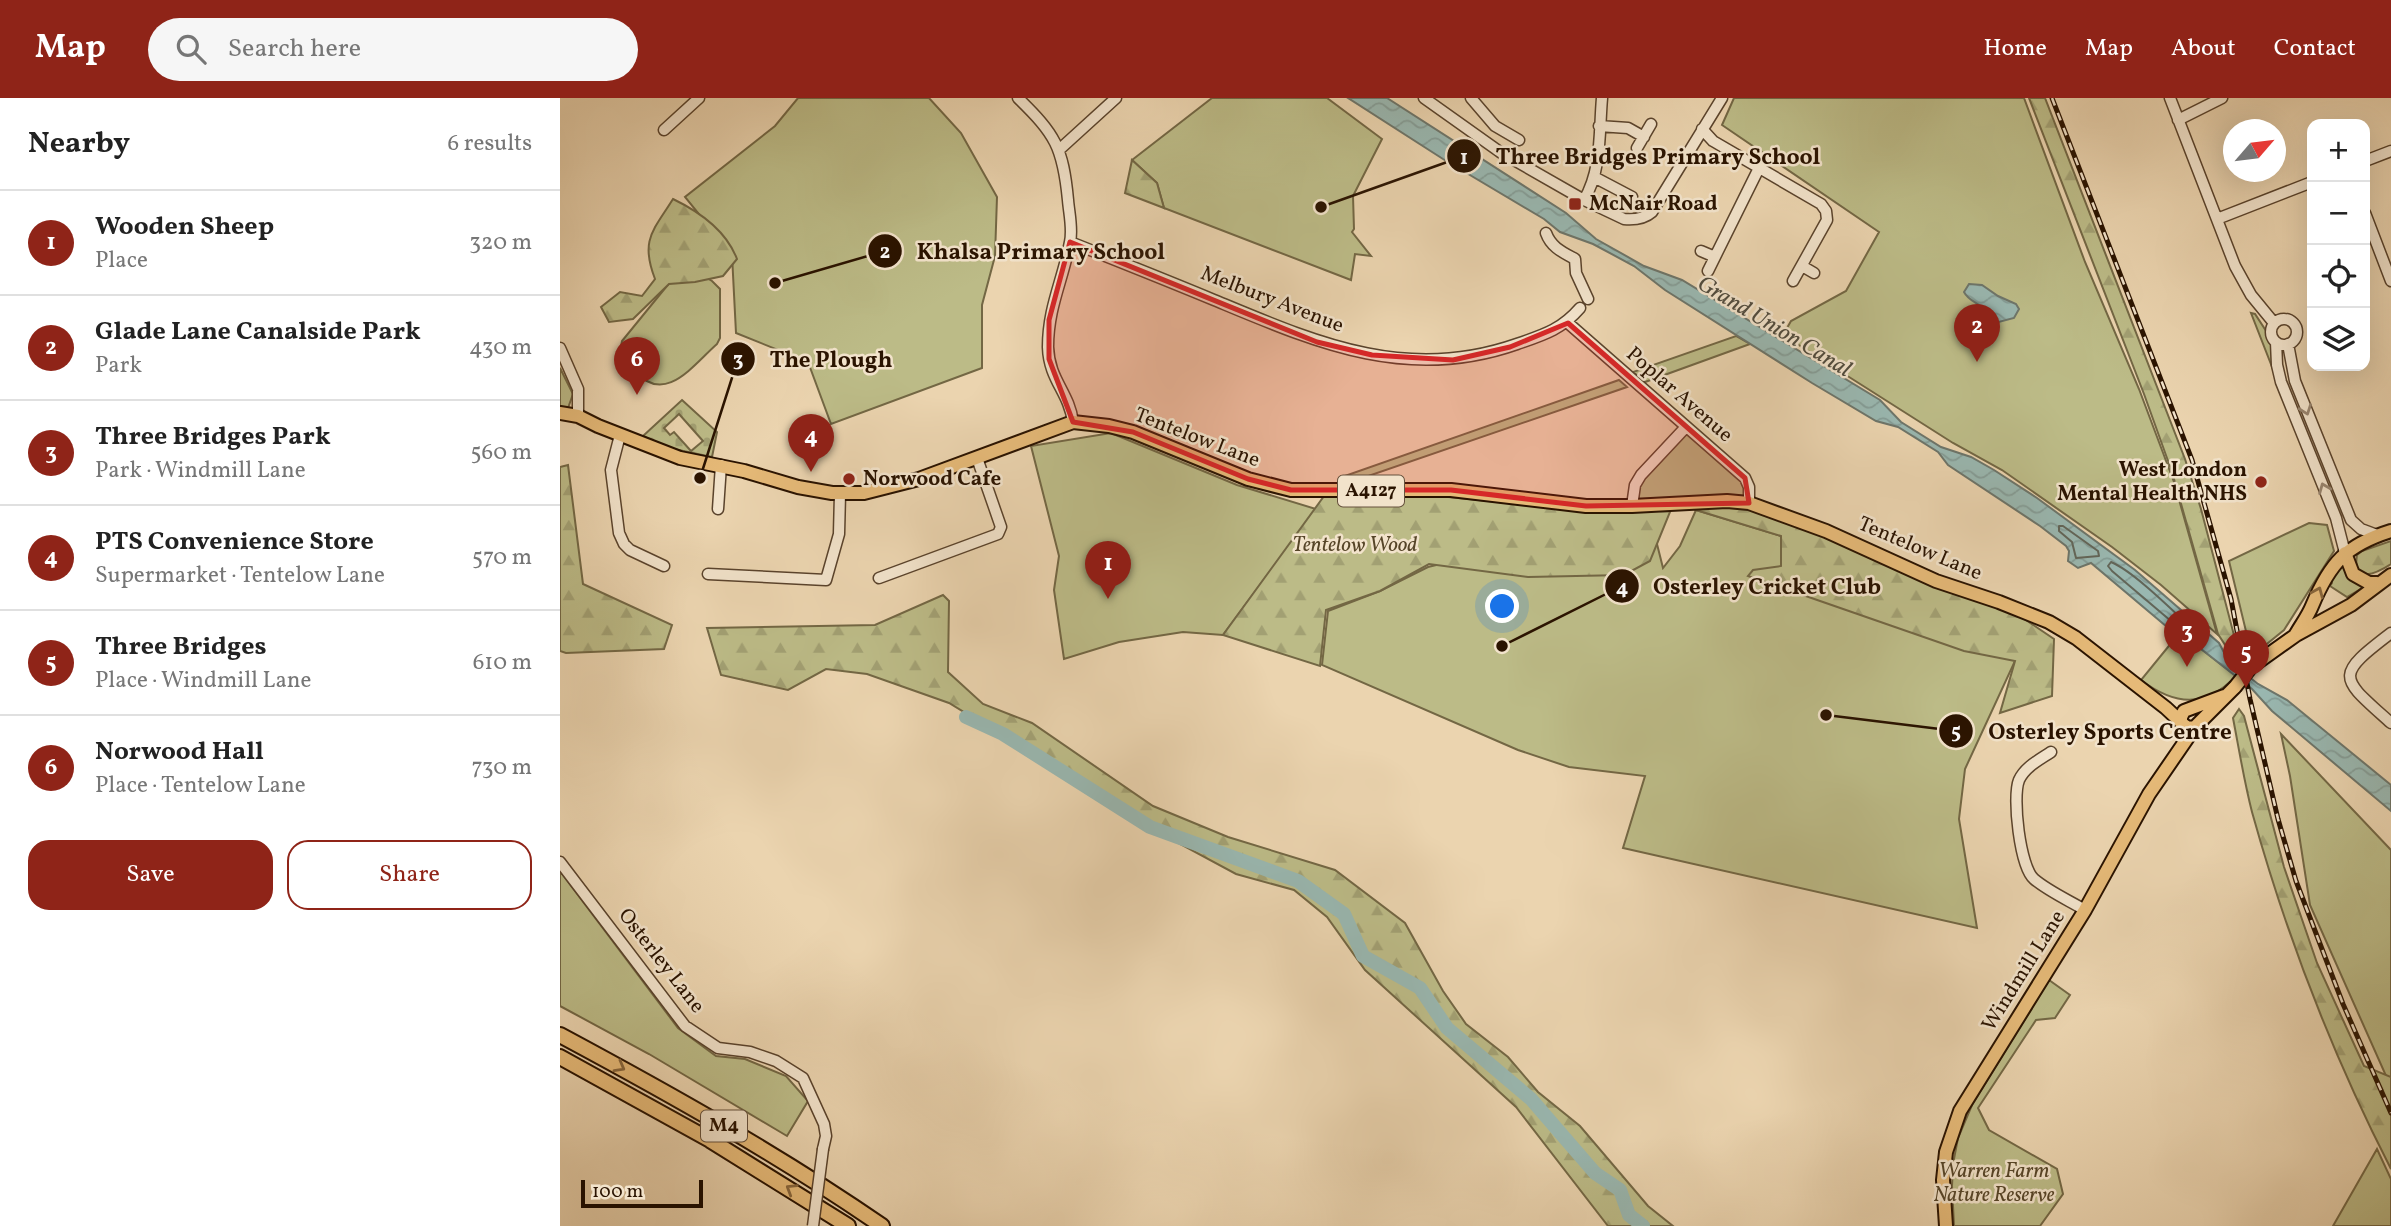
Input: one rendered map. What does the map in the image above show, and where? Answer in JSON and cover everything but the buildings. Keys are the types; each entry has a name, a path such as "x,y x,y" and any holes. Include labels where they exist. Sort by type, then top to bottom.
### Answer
{"highway":[{"name":"M4","path":"560,1035 693,1107 776,1156 882,1226"},
{"name":"M4","path":"560,1057 710,1140 848,1226"}],"main road":[{"name":"Tentelow Lane","path":"560,413 578,416 680,458 811,490 840,494 864,493 898,485 1073,422 1133,432 1248,479 1291,490 1451,490 1586,506 1716,501 1749,503 1826,531 1936,581 2049,622 2076,638 2166,708 2189,720"},
{"path":"2296,635 2327,573 2345,553 2377,535 2391,531"},
{"path":"2345,553 2353,574 2374,587"},
{"path":"2189,720 2235,687 2251,667 2391,575"},
{"name":"Windmill Lane","path":"1946,1226 1943,1180 1945,1161 1960,1111 2085,910 2149,794 2180,751 2189,720"}],"street":[{"path":"664,130 699,98"},
{"path":"1018,98 1037,117 1060,149 1065,168 1070,242 1049,320 1048,349 1053,374 1068,400 1073,422"},
{"path":"1060,149 1116,98"},
{"path":"1424,98 1500,152 1584,200 1624,219 1647,216 1722,98"},
{"path":"1471,98 1495,126 1515,138 1500,152"},
{"path":"1584,200 1598,162 1602,98"},
{"path":"2170,98 2235,266 2251,295 2274,323"},
{"path":"2178,120 2222,98"},
{"path":"1637,148 1651,124"},
{"path":"1599,127 1628,128 1644,136"},
{"path":"1702,130 1713,141 1821,204 1826,211 1827,220 1793,281"},
{"path":"2370,159 2391,151"},
{"path":"1708,271 1759,168"},
{"path":"1594,177 1632,197"},
{"path":"2217,219 2307,184"},
{"path":"2370,226 2391,281"},
{"path":"1546,233 1549,242 1575,259 1576,274 1588,299"},
{"name":"Melbury Avenue","path":"1070,242 1317,342 1372,355 1419,361 1479,356 1547,334 1567,323 1580,308"},
{"path":"1701,251 1715,257"},
{"path":"1802,266 1814,273"},
{"path":"2274,323 2286,319 2295,326 2296,337 2288,344"},
{"name":"Poplar Avenue","path":"1567,323 1745,478 1749,487 1749,503"},
{"path":"2274,323 2271,331 2276,342 2281,382 2336,518 2345,553"},
{"path":"2276,342 2288,344"},
{"path":"2288,344 2295,381 2351,520 2361,529 2377,535"},
{"path":"560,348 578,390 578,416"},
{"path":"1632,506 1635,485 1641,475 1685,428"},
{"path":"620,435 611,470 620,537 630,550 664,566"},
{"path":"879,578 998,534 1001,527 977,458"},
{"path":"718,509 721,466"},
{"path":"708,574 826,580 839,534 840,494"},
{"path":"2391,634 2357,659 2350,677 2356,692 2391,723"},
{"path":"2051,752 2030,765 2020,778 2015,794 2016,817 2026,869 2032,878 2085,910"},
{"name":"Osterley Lane","path":"560,862 685,1026 718,1048 750,1052 776,1061 803,1078 824,1125 825,1136 813,1226"}],"highlighted area":[{"path":"1070,242 1317,342 1372,355 1453,360 1510,347 1568,323 1745,478 1749,503 1586,506 1451,490 1291,490 1248,479 1133,432 1073,422 1049,359 1049,320"}],"green space":[{"path":"798,98 929,98 961,133 997,197 995,256 982,305 982,368 831,424 808,362 736,333 732,255 685,197 775,126"},
{"path":"1212,98 1327,98 1382,139 1353,196 1352,232 1371,256 1355,254 1351,280 1164,208 1157,183 1132,160"},
{"path":"1734,98 2024,98 2085,262 2139,389 2174,482 2217,634 2112,547 2002,470 1953,443 1783,335 1791,321 1846,291 1879,232 1722,125"},
{"path":"2029,98 2045,98 2185,459 2201,509 2241,662 2231,654 2218,634 2172,472"},
{"path":"1132,160 1157,183 1164,208 1125,193"},
{"path":"673,199 711,223 726,239 737,259 723,276 669,284 633,319 609,322 601,307 620,292 642,296 655,279 649,255 651,236"},
{"path":"695,271 720,289 720,338 717,344 678,378 668,383 646,381 624,358 622,341 675,276"},
{"path":"2251,313 2255,314 2272,340 2274,372"},
{"path":"1736,336 1750,344 1645,382 1633,372"},
{"path":"560,368 573,394 568,408 560,408"},
{"path":"1619,380 1627,387 1348,483 1338,482 1339,478"},
{"path":"682,400 717,432 712,457 669,448 643,436","holes":["679,414 703,441 691,451 674,432 670,435 664,428"]},
{"path":"1685,428 1745,478 1749,503 1632,506 1635,485"},
{"path":"1111,433 1237,485 1316,509 1223,635 1183,632 1119,642 1064,659 1054,590 1059,556 1031,446"},
{"path":"568,465 583,584 672,625 664,649 566,653 560,651 560,467"},
{"name":"Tentelow Wood","path":"1388,491 1589,511 1672,507 1650,561 1624,575 1528,577 1429,564 1380,591 1326,610 1320,666 1223,635 1327,492"},
{"path":"1729,502 1819,533 2020,616 2054,639 2052,696 2000,713 2015,661 1964,651 1748,576 1753,570 1781,566 1781,536 1696,510 1703,504"},
{"path":"1696,510 1781,536 2015,661 1965,769 1959,819 1977,928 1623,848 1645,776 1569,767 1518,750 1322,665 1328,611 1380,591 1428,567 1523,544 1657,544 1663,568 1680,546"},
{"path":"2309,523 2327,525 2334,551 2284,630 2252,656 2229,561"},
{"path":"2391,541 2391,564 2373,573 2362,573 2358,570 2357,555"},
{"path":"2342,564 2352,581 2364,587 2347,597 2330,586"},
{"path":"943,595 949,601 948,672 983,704 1032,723 1153,806 1228,837 1335,870 1405,923 1443,991 1466,1024 1508,1057 1538,1092 1580,1126 1648,1206 1673,1226 1608,1226 1516,1107 1365,970 1327,917 1294,890 1236,874 1180,844 949,703 867,674 826,669 788,690 721,675 707,628 875,625"},
{"path":"2177,636 2192,648 2196,645 2236,676 2213,694 2189,700 2165,695 2141,680"},
{"path":"2239,709 2244,716 2284,867 2317,963 2364,1066 2391,1077 2391,1169 2330,1039 2265,858 2246,789 2233,718"},
{"path":"2281,734 2391,850 2391,1087 2310,905"},
{"path":"560,871 678,1028 716,1056 745,1059 786,1076 808,1101 787,1136 649,1054 560,1006"},
{"name":"Warren Farm Nature Reserve","path":"2049,980 2070,995 2055,1018 2036,1020 1978,1108 1989,1130 2057,1169 2063,1194 2040,1226 1954,1226 1953,1164 1958,1138 1972,1105"},
{"path":"2377,1149 2391,1179 2391,1226 2333,1226"}],"water":[{"path":"1348,98 1387,98 1566,213 1596,239 1644,266 1682,280 1880,400 1901,422 1941,447 1971,457 2037,498 2135,570 2219,643 2228,660 2258,684 2287,700 2391,785 2391,811 2272,711 2252,689 2196,645 2192,648 2091,563 2078,568 2068,561 2069,551 2066,546 1948,465 1938,452 1898,427 1876,421 1812,383 1665,290 1634,266 1593,244 1560,232 1544,219"},
{"path":"1969,284 1982,285 2016,304 2019,309 2014,318 1995,323 1983,308 1964,292"}],"waterway":[{"path":"966,717 1003,734 1150,827 1298,881 1344,914 1363,956 1420,988 1447,1028 1531,1099 1595,1173 1620,1190 1629,1215 1643,1226"}],"railway":[{"path":"2052,98 2192,460 2231,599 2250,699 2278,819 2296,881 2343,1004 2391,1113"}],"place":[{"name":"McNair Road","path":"1575,204"},
{"name":"Three Bridges Primary School","path":"1321,207"},
{"name":"Khalsa Primary School","path":"775,283"},
{"name":"Glade Lane Canalside Park","path":"1977,362"},
{"name":"Norwood Hall","path":"637,395"},
{"name":"PTS Convenience Store","path":"811,472"},
{"name":"The Plough","path":"700,478"},
{"name":"Norwood Cafe","path":"849,479"},
{"name":"West London Mental Health NHS","path":"2261,482"},
{"name":"Wooden Sheep","path":"1108,599"},
{"name":"Osterley Cricket Club","path":"1502,646"},
{"name":"Three Bridges Park","path":"2187,667"},
{"name":"Three Bridges","path":"2246,688"},
{"name":"Osterley Sports Centre","path":"1826,715"}],"water label":[{"name":"Grand Union Canal","path":"1774,327"}]}
